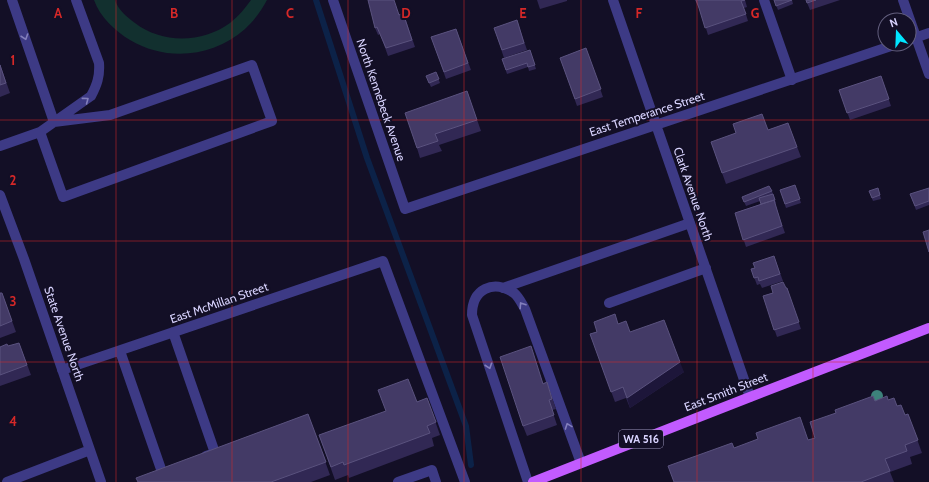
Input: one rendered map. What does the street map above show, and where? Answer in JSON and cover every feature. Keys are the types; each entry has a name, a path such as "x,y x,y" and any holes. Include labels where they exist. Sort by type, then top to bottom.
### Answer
{"main road":[{"name":"East Smith Street","path":"533,482 750,396 929,328"}],"street":[{"path":"12,0 54,122"},
{"path":"0,146 40,132 91,96 96,88 99,74 98,63 76,0"},
{"name":"North Kennebeck Avenue","path":"332,0 405,209"},
{"name":"Clark Avenue North","path":"613,0 750,396"},
{"path":"764,0 792,80"},
{"path":"903,0 906,12"},
{"path":"917,37 929,33"},
{"path":"917,49 929,74"},
{"name":"East Temperance Street","path":"405,209 877,51"},
{"path":"40,132 63,198 272,121 252,65 110,115 54,122"},
{"name":"State Avenue North","path":"0,195 101,482"},
{"path":"503,288 690,224"},
{"name":"East McMillan Street","path":"62,370 383,261 465,482"},
{"path":"609,303 706,268"},
{"path":"528,482 472,315 472,306 476,296 483,289 495,287 503,288 515,294 525,309 581,463"},
{"path":"173,332 215,453 195,460"},
{"path":"120,351 162,472"},
{"path":"7,482 27,478 90,450"},
{"path":"398,482 432,470 436,482"}],"green space":[{"path":"94,0 115,0 123,13 146,30 157,35 170,38 182,38 195,37 219,30 236,18 251,0 267,0 260,12 245,29 219,46 204,51 174,54 159,52 144,47 124,36 104,18"}],"building":[{"path":"368,0 394,0 399,15 403,13 412,40 386,48 377,27 375,28"},
{"path":"696,0 745,0 741,1 746,14 705,28"},
{"path":"774,0 792,0 776,6"},
{"path":"806,0 816,0 807,3"},
{"path":"517,20 524,43 502,50 494,28"},
{"path":"456,29 468,63 444,72 431,37"},
{"path":"586,48 601,89 575,99 560,58"},
{"path":"530,50 535,65 528,67 527,63 506,70 502,59"},
{"path":"0,65 6,83 0,85"},
{"path":"436,72 439,79 429,83 426,76"},
{"path":"881,76 889,99 847,113 839,90"},
{"path":"467,91 477,120 435,134 438,141 417,148 405,113"},
{"path":"762,114 768,130 788,123 797,147 722,173 711,142 736,133 733,124"},
{"path":"795,185 800,199 785,204 780,190"},
{"path":"769,186 772,191 744,202 742,197"},
{"path":"878,188 880,195 872,198 869,191"},
{"path":"929,188 929,201 915,206 910,194"},
{"path":"773,194 775,200 761,204 759,198"},
{"path":"774,200 782,226 743,240 735,213"},
{"path":"929,230 929,252 923,232"},
{"path":"774,256 780,274 759,281 758,277 754,278 751,269 755,268 753,263"},
{"path":"783,282 787,288 799,322 774,330 763,296 773,293 771,286"},
{"path":"0,293 2,293 12,321 0,326"},
{"path":"615,314 618,324 626,321 630,332 664,320 680,362 627,398 623,387 611,392 590,334 597,332 594,322"},
{"path":"19,343 27,365 0,375 0,347 7,344 8,346"},
{"path":"531,346 543,384 547,382 552,399 549,400 554,415 523,426 500,357"},
{"path":"408,379 417,402 427,398 436,422 427,426 430,433 344,465 343,462 331,467 319,435 386,411 378,390"},
{"path":"873,396 875,401 887,396 888,400 894,398 897,406 901,405 905,415 908,414 918,440 905,445 907,451 885,459 890,471 861,482 674,482 668,466 732,443 734,448 758,439 756,433 800,417 808,440 815,438 810,422 836,413 835,410"},
{"path":"308,414 326,462 271,482 138,482 136,478"}],"waterway":[{"path":"316,0 367,158 466,426 471,465"}]}
